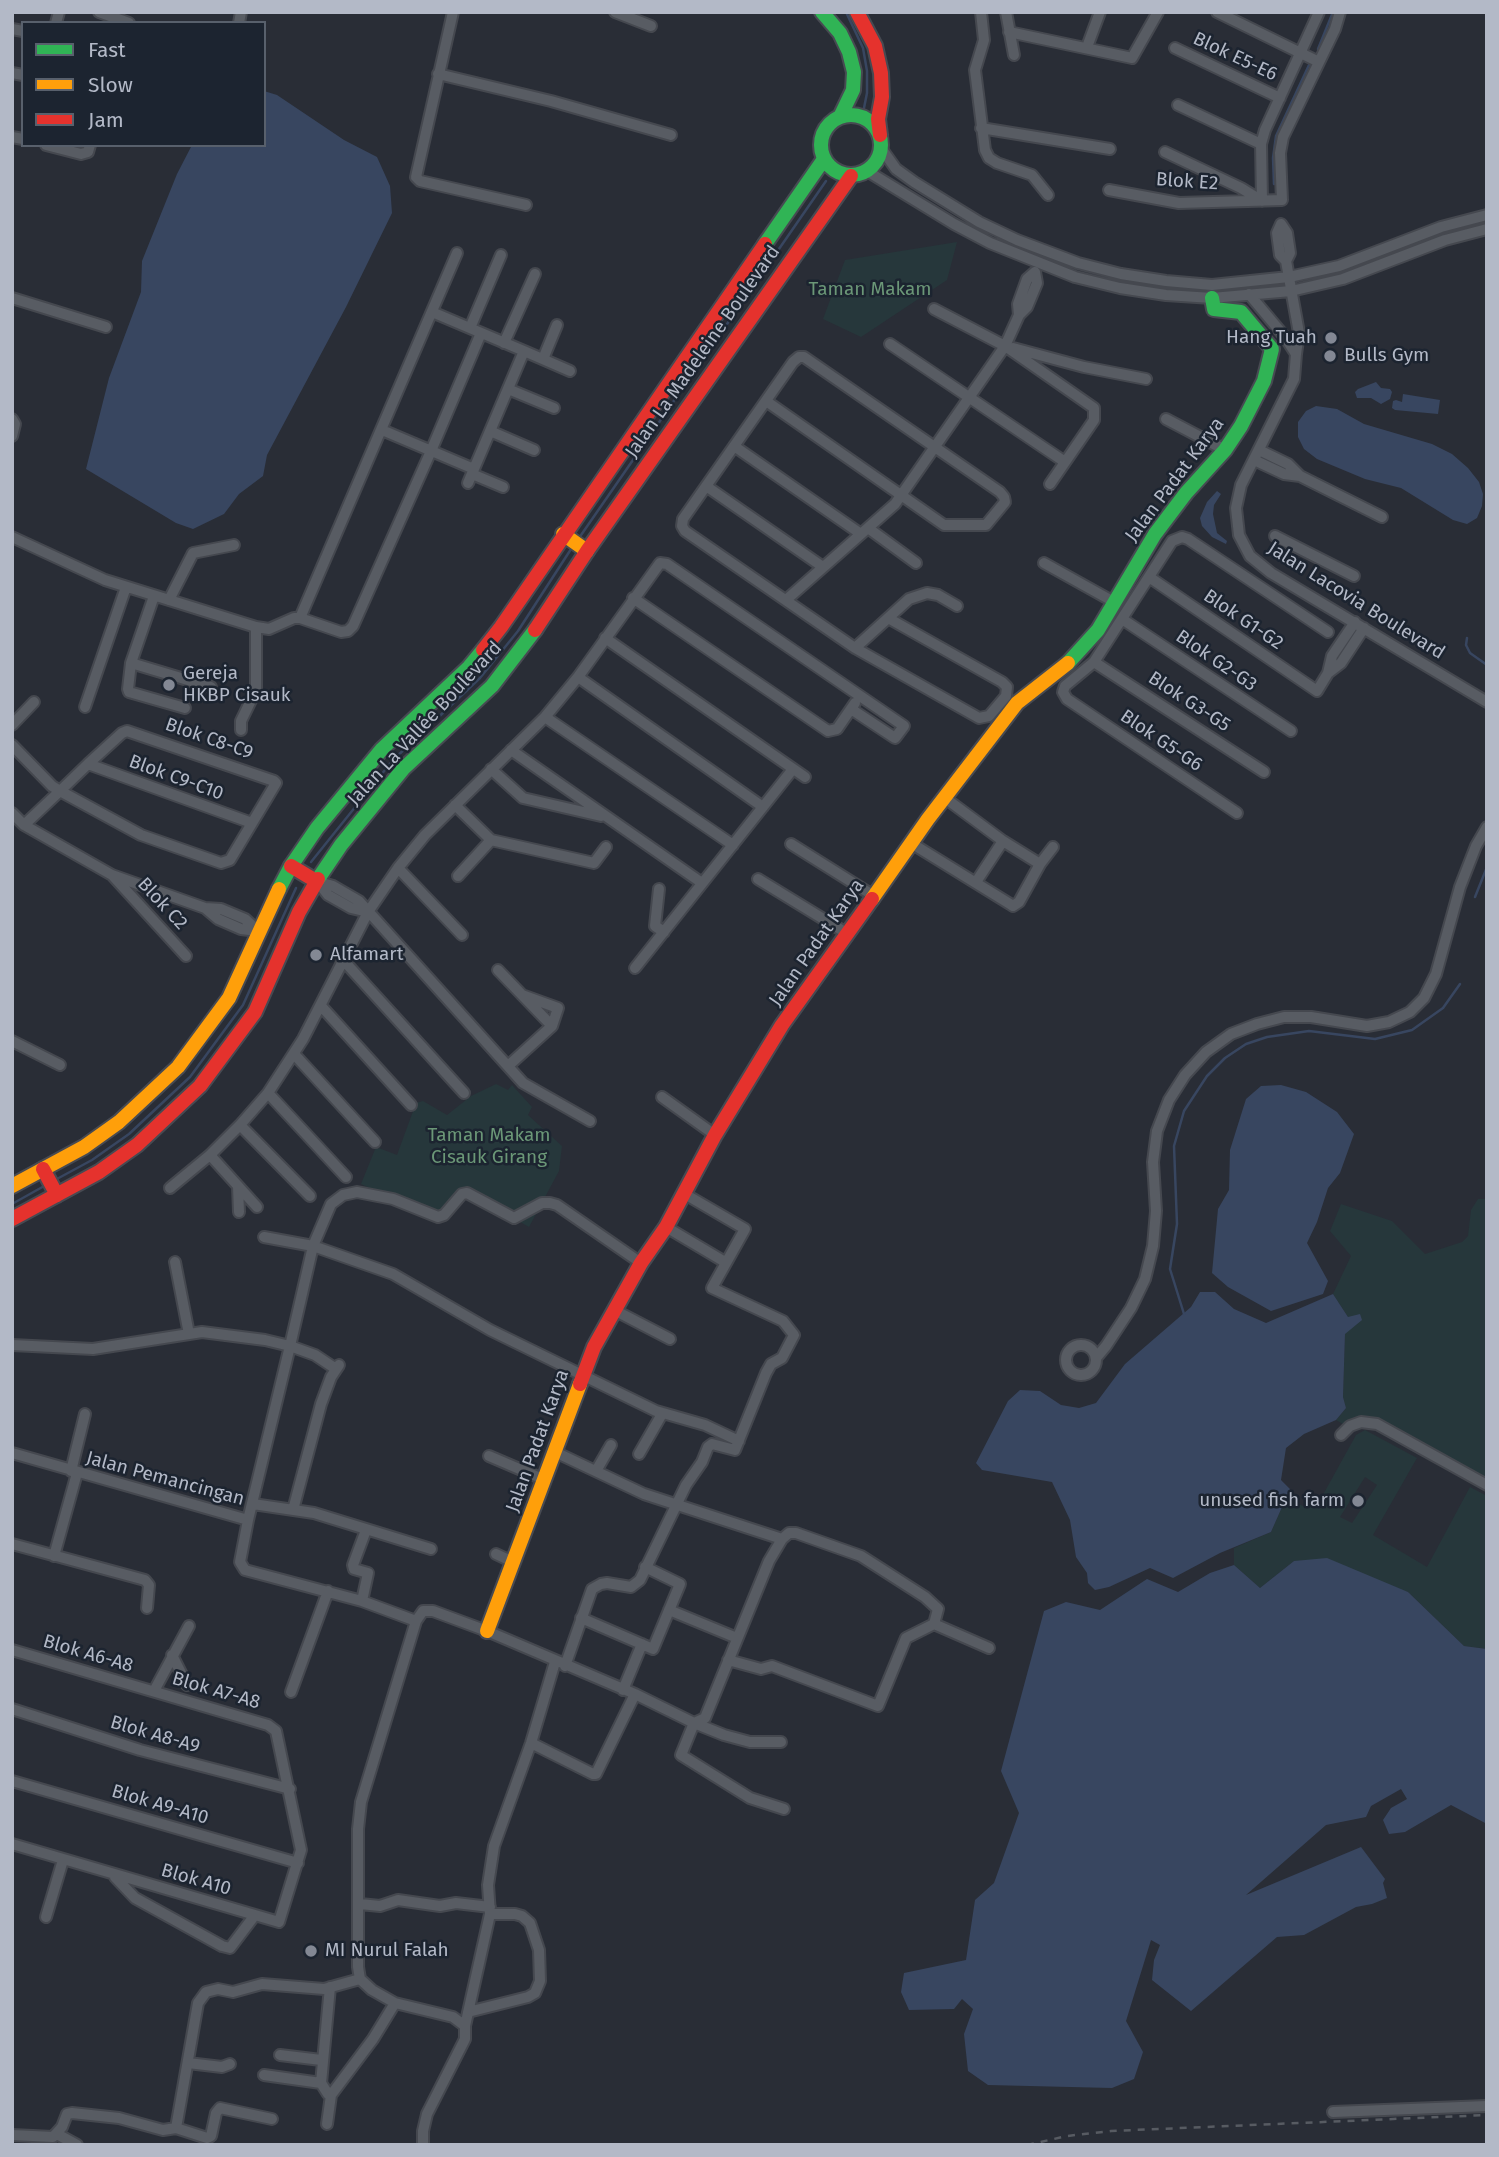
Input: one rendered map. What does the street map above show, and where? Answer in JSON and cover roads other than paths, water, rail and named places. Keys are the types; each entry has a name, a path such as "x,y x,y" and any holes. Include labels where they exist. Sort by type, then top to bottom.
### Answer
{"street":[{"path":"99,12 124,21"},
{"path":"453,12 416,177 421,181 526,205"},
{"path":"615,12 651,26"},
{"path":"822,12 840,33 849,52 853,72 853,90 840,117 824,130 821,140 824,159 835,171 851,176 867,171 874,165 881,142 878,119 882,97 881,73 875,46 858,12"},
{"path":"981,12 984,40 975,70 985,150 989,158 997,163 1032,175 1048,195"},
{"path":"1006,12 1014,55"},
{"path":"1087,47 1100,12"},
{"path":"1009,32 1132,58 1158,12"},
{"path":"1217,12 1319,62"},
{"path":"1262,201 1261,144 1265,130 1320,12"},
{"name":"Jalan Lacovia Boulevard","path":"1340,12 1335,29 1283,137 1280,153 1281,224 1276,233 1280,254 1286,261 1299,333 1294,379 1241,485 1236,508 1239,535 1250,556 1271,573 1487,702"},
{"name":"Blok E5-E6","path":"1175,48 1280,98"},
{"path":"438,74 551,101 671,135"},
{"path":"1178,105 1261,144"},
{"path":"840,117 849,115 868,120 895,169 979,222 1078,263 1121,274 1166,281 1212,285 1289,277 1339,266 1487,215"},
{"path":"981,128 1110,149"},
{"path":"54,147 81,154 88,152 89,147"},
{"path":"1165,152 1241,188 1262,201"},
{"name":"Jalan La Madeleine Boulevard","path":"563,534 824,159"},
{"path":"867,171 954,225 1036,267 1120,289 1212,298 1291,291 1343,279 1487,229"},
{"name":"Jalan La Madeleine Boulevard","path":"587,551 851,176"},
{"name":"Blok E2","path":"1109,190 1179,203 1279,200"},
{"path":"1458,223 1462,236"},
{"path":"786,600 895,504 1005,346 1020,315 1018,304 1027,279 1036,267 1043,249"},
{"path":"300,618 457,253"},
{"path":"12,537 74,567 126,587 256,627 269,629 300,618 341,632 348,631 353,626 431,451 501,255"},
{"path":"504,343 535,274"},
{"path":"1249,294 1296,354"},
{"path":"12,298 106,327"},
{"name":"Jalan Padat Karya","path":"487,1631 594,1347 641,1263 666,1227 715,1135 782,1026 911,843 1017,703 1077,654 1098,630 1155,534 1185,493 1225,450 1241,426 1264,381 1272,349 1241,312 1214,309 1212,298"},
{"path":"934,309 1005,346 1094,408 1094,419 1050,484"},
{"path":"432,312 570,371"},
{"path":"543,359 557,325"},
{"path":"890,344 1065,462"},
{"path":"1005,346 1084,367 1146,379"},
{"path":"472,475 524,351"},
{"path":"766,401 944,525 986,525 1005,502 1004,497 804,357 793,362 683,519 682,526 685,531 855,648 979,718 989,716 1006,696 1007,687 1002,682 888,618"},
{"path":"508,390 555,408"},
{"path":"12,419 15,424 12,436"},
{"path":"1166,419 1225,450"},
{"path":"382,430 431,451 472,475 503,487"},
{"path":"490,431 534,450"},
{"path":"734,446 916,564"},
{"path":"1256,455 1288,464 1300,476 1382,517"},
{"path":"706,486 823,567"},
{"path":"563,534 587,551"},
{"name":"Jalan La Vallée Boulevard","path":"12,1186 84,1147 119,1122 178,1067 229,998 258,931 291,866 317,828 382,749 469,667 501,627 563,534"},
{"path":"1275,536 1354,576"},
{"path":"1094,662 1172,541 1182,537 1328,632"},
{"path":"169,600 193,553 233,545"},
{"name":"Jalan La Vallée Boulevard","path":"12,1219 99,1172 137,1145 200,1086 255,1012 316,881 341,845 403,769 492,686 525,645 587,551"},
{"path":"170,1188 210,1156 268,1093 322,1007 368,912 398,868 455,804 545,717 578,677 660,563 667,564 904,726 895,738 851,709"},
{"path":"1044,563 1114,602"},
{"name":"Blok G1-G2","path":"1149,577 1318,691 1328,673 1332,656 1359,625"},
{"path":"85,707 126,587"},
{"path":"855,648 909,599 928,593 938,595 957,606"},
{"path":"154,596 131,663 129,692 185,708"},
{"path":"633,598 828,731 837,729 859,697"},
{"name":"Blok G2-G3","path":"1122,619 1291,731"},
{"path":"241,730 241,721 256,690 256,627"},
{"path":"605,638 805,777"},
{"name":"Blok G5-G6","path":"1094,662 1065,686 1063,692 1067,699 1237,813"},
{"name":"Blok G3-G5","path":"1094,662 1264,772"},
{"path":"131,663 211,687"},
{"path":"578,677 763,807"},
{"path":"12,725 34,702"},
{"path":"545,717 733,845"},
{"name":"Blok C8-C9","path":"88,765 122,733 132,731 274,780 276,786 252,824"},
{"path":"12,745 60,791 141,835 221,863 230,860 252,824"},
{"path":"511,750 702,883"},
{"path":"24,825 88,765"},
{"name":"Blok C9-C10","path":"88,765 252,824"},
{"path":"491,769 523,798 609,818"},
{"path":"635,968 793,769"},
{"path":"945,797 1003,841 1040,864"},
{"path":"455,804 491,840 594,863 606,848"},
{"path":"12,813 24,825 111,875 205,908 218,919 241,929 258,931"},
{"path":"1096,1358 1131,1308 1145,1279 1153,1246 1156,1211 1153,1162 1157,1131 1169,1100 1185,1075 1206,1052 1231,1034 1257,1024 1284,1017 1311,1017 1367,1026 1389,1022 1410,1012 1424,998 1436,974 1460,887 1476,846 1487,827"},
{"path":"458,876 491,840"},
{"path":"976,882 1003,841"},
{"path":"911,843 1013,906 1053,847"},
{"path":"791,844 874,895"},
{"path":"291,866 316,881 328,895 351,908 368,912 523,1083 590,1121"},
{"path":"398,868 462,935"},
{"name":"Blok C2","path":"111,875 186,956"},
{"path":"758,879 848,934"},
{"path":"659,889 655,926 664,932"},
{"path":"344,961 464,1093"},
{"path":"498,970 552,1026"},
{"path":"508,1066 552,1026 558,1009 522,995"},
{"path":"322,1007 411,1105"},
{"path":"12,1041 60,1065"},
{"path":"294,1054 375,1142"},
{"path":"268,1093 346,1177"},
{"path":"662,1097 715,1135"},
{"path":"240,1125 310,1196"},
{"path":"210,1156 257,1207"},
{"path":"43,1169 57,1195"},
{"path":"238,1186 239,1212"},
{"path":"248,1520 313,1246 331,1204 343,1195 358,1192 393,1199 438,1217 444,1215 462,1194 467,1193 514,1218 542,1203 557,1205 641,1263"},
{"path":"423,2145 427,2114 465,2039 465,2026 490,1910 488,1885 494,1846 560,1664 589,1593 596,1586 607,1583 631,1587 640,1580 708,1447 712,1444 735,1450 766,1373 771,1364 782,1358 794,1335 783,1321 712,1288 744,1229 683,1193"},
{"path":"666,1227 725,1262"},
{"path":"264,1237 313,1246 407,1280 490,1330 662,1414 705,1425 739,1441"},
{"path":"175,1262 189,1334"},
{"path":"614,1310 670,1339"},
{"path":"12,1345 93,1349 202,1332 290,1346 337,1367 321,1404 293,1510"},
{"path":"54,1556 85,1414"},
{"path":"639,1454 662,1414"},
{"path":"1341,1435 1350,1426 1361,1422 1377,1424 1487,1485"},
{"path":"596,1471 611,1445"},
{"path":"555,1452 644,1494 782,1539"},
{"name":"Jalan Pemancingan","path":"12,1453 248,1520 240,1562 244,1570 362,1601 416,1621"},
{"path":"489,1456 545,1480"},
{"path":"253,1504 327,1517 431,1549"},
{"path":"362,1601 368,1573 353,1568 366,1530"},
{"path":"729,1660 761,1670 772,1665 877,1706 906,1638 934,1624 938,1609 936,1605 861,1556 796,1533 789,1533 782,1539 769,1561 705,1718 694,1723 681,1755 750,1798 784,1809"},
{"path":"12,1544 145,1580 149,1586 147,1608"},
{"path":"496,1554 513,1562"},
{"path":"581,1618 653,1648 680,1584 645,1567"},
{"path":"291,1692 327,1591"},
{"path":"465,2026 453,2017 395,2003 372,1990 360,1979 358,1829 361,1802 416,1621 423,1611 427,1609 487,1631 724,1735 750,1742 781,1742"},
{"path":"669,1610 737,1638"},
{"path":"934,1624 989,1648"},
{"path":"154,1692 189,1626"},
{"path":"623,1690 642,1644"},
{"name":"Blok A6-A8","path":"12,1650 154,1692"},
{"path":"172,1655 187,1685"},
{"name":"Blok A7-A8","path":"154,1692 268,1725 276,1731 290,1789"},
{"path":"531,1743 596,1774 635,1694"},
{"name":"Blok A8-A9","path":"12,1709 140,1750 290,1789"},
{"name":"Blok A9-A10","path":"12,1781 298,1863"},
{"path":"290,1789 300,1850 298,1863"},
{"name":"Blok A10","path":"12,1844 279,1922 298,1863"},
{"path":"46,1917 63,1860"},
{"path":"109,1873 135,1898 222,1946 230,1948 255,1915"},
{"path":"360,1904 380,1906 398,1900 440,1906 456,1903 515,1914 530,1923 539,1951 540,1981 535,1993 468,2012"},
{"path":"176,2129 198,2003 206,1992 218,1989 233,1992 262,1984 324,1989 360,1979"},
{"path":"330,1987 321,2082 331,2095"},
{"path":"327,2124 331,2095 373,2039 395,2003"},
{"path":"280,2055 321,2060"},
{"path":"188,2063 222,2067 230,2064"},
{"path":"264,2075 321,2082"},
{"path":"1333,2112 1487,2106"},
{"path":"12,2135 53,2137 67,2114 72,2113 119,2118 207,2138 211,2136 216,2113 220,2108 272,2119"},
{"path":"57,2134 77,2145"}],"water":[{"path":"266,92 277,95 344,140 377,157 390,186 392,213 346,307 267,455 263,476 239,494 224,514 193,529 176,523 86,469 109,378 141,292 142,261 177,174 191,147 266,147"},
{"path":"1376,382 1381,388 1390,389 1390,399 1381,404 1371,398 1357,398 1355,392 1358,389"},
{"path":"1403,394 1440,400 1438,414 1395,410 1392,408 1393,401 1402,402"},
{"path":"1316,406 1337,409 1364,424 1432,444 1452,454 1479,482 1483,494 1477,518 1467,524 1453,520 1401,488 1365,479 1317,459 1304,449 1298,437 1298,422 1306,411"},
{"path":"1217,491 1221,494 1214,505 1213,514 1217,533 1227,541 1226,544 1212,537 1202,526 1200,518 1207,502"},
{"path":"1281,1085 1306,1092 1337,1112 1354,1134 1340,1173 1328,1188 1307,1243 1328,1281 1323,1294 1271,1311 1228,1287 1212,1273 1218,1209 1229,1190 1230,1150 1246,1099 1261,1086"},
{"path":"1200,1292 1215,1292 1234,1309 1266,1323 1333,1294 1348,1317 1360,1314 1362,1320 1345,1334 1343,1397 1346,1408 1336,1420 1304,1434 1286,1448 1281,1480 1290,1489 1271,1532 1220,1553 1173,1578 1150,1568 1109,1587 1095,1590 1088,1583 1087,1573 1076,1557 1070,1520 1052,1482 982,1470 976,1463 1008,1401 1020,1390 1040,1391 1061,1405 1079,1408 1096,1403 1125,1364 1191,1307"},
{"path":"1327,1558 1408,1592 1464,1646 1487,1649 1487,1824 1451,1805 1405,1832 1389,1834 1383,1820 1391,1808 1407,1799 1401,1789 1371,1806 1366,1817 1326,1825 1246,1895 1361,1847 1385,1879 1383,1883 1387,1898 1356,1907 1304,1935 1277,1937 1191,2011 1152,1980 1154,1960 1160,1945 1151,1940 1126,2021 1143,2052 1134,2079 1112,2088 988,2085 968,2071 964,2034 973,2009 962,1999 954,2009 909,2010 901,1992 904,1973 966,1960 975,1900 994,1883 1019,1813 1001,1771 1044,1611 1066,1602 1100,1610 1147,1579 1178,1592 1210,1573 1234,1565 1260,1588 1294,1561"}],"waterway":[{"path":"846,12 863,48 867,71 863,113"},
{"path":"1318,49 1333,12"},
{"path":"1274,184 1276,136 1309,65"},
{"path":"579,538 826,181"},
{"path":"311,862 393,760 480,678 518,631 573,546"},
{"path":"1467,638 1466,645 1470,653 1487,665"},
{"path":"1475,897 1487,867"},
{"path":"55,1180 92,1160 129,1134 190,1077 243,1005 296,888"},
{"path":"1184,1314 1170,1269 1177,1224 1174,1146 1184,1111 1207,1076 1225,1058 1246,1044 1267,1037 1309,1031 1375,1039 1412,1030 1443,1008 1460,984"},
{"path":"12,1204 46,1185"}],"railway":[{"path":"1027,2145 1067,2136 1111,2131 1487,2115"}],"place":[{"name":"Hang Tuah","path":"1331,338"},
{"name":"Bulls Gym","path":"1330,356"},
{"name":"Gereja HKBP Cisauk","path":"169,685"},
{"name":"Alfamart","path":"316,955"},
{"name":"unused fish farm","path":"1358,1501"},
{"name":"MI Nurul Falah","path":"311,1951"}],"park label":[{"name":"Taman Makam","path":"870,290"},
{"name":"Taman Makam Cisauk Girang","path":"489,1147"}]}
